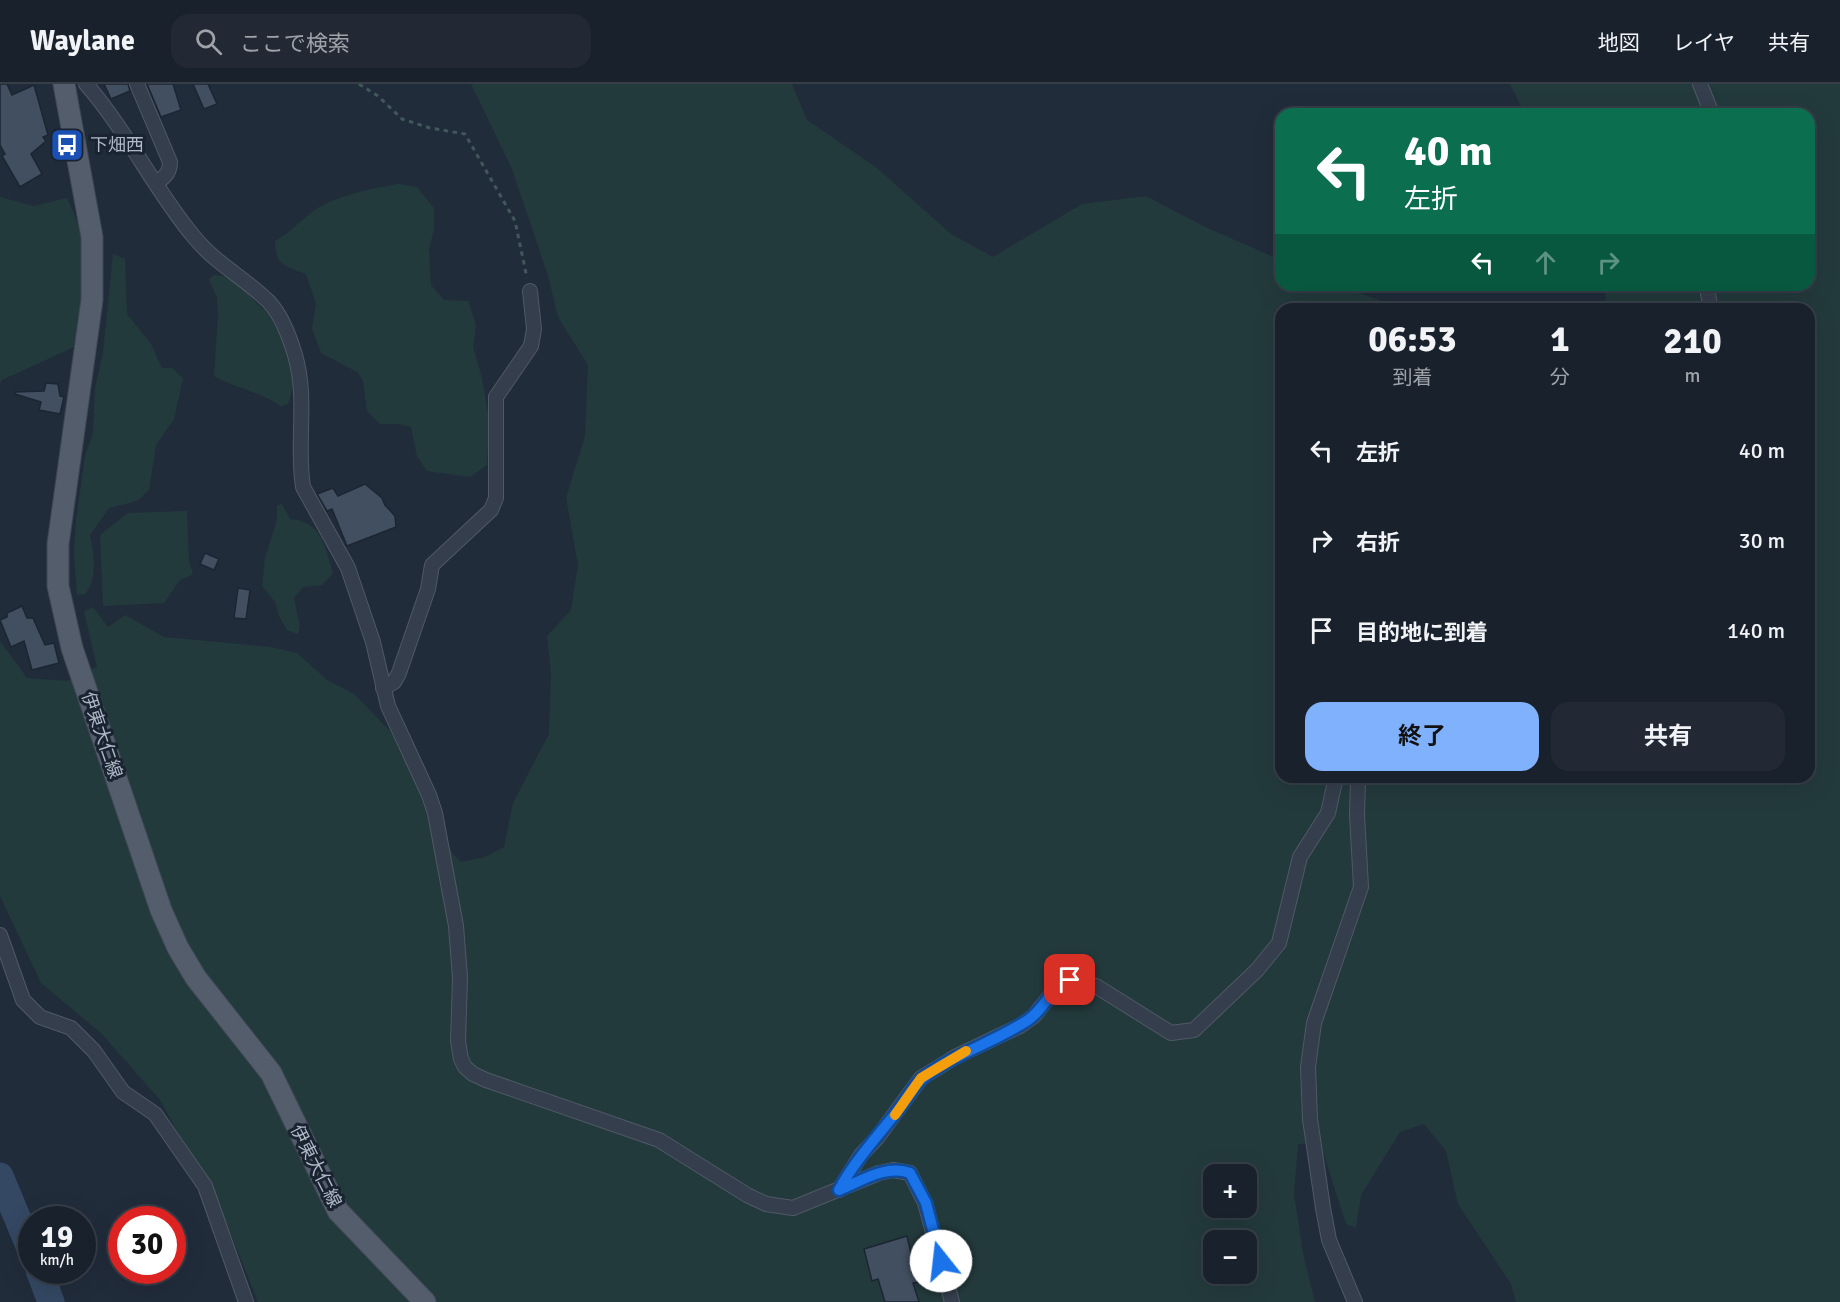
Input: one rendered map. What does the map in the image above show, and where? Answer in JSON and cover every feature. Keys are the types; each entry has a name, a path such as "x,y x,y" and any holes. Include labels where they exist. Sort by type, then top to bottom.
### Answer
{"main road":[{"name":"伊東大仁線","path":"64,84 92,237 92,300 57,556 58,586 72,648 161,910 178,948 214,1003 270,1073 338,1211 425,1302"}],"street":[{"path":"86,84 192,236 226,270 270,304 280,318 290,342 302,394 300,472 303,487 348,568 370,632 383,688 396,726 423,779 435,813 456,926 460,977 458,1041 465,1067 486,1080 659,1140 766,1204 793,1208 879,1173 893,1170 910,1173 926,1203 952,1302"},
{"path":"137,84 170,162 167,175 157,183"},
{"path":"1700,84 1710,108"},
{"path":"383,688 394,682 399,673 428,589 432,566 491,510 495,498 495,397 531,346 534,329 530,291"},
{"path":"839,1190 861,1155 877,1138 921,1078 955,1057 1020,1026 1034,1016 1058,986 1070,980 1096,986 1171,1033 1194,1030 1257,970 1279,943 1300,857 1328,813 1335,783"},
{"path":"1355,1302 1327,1230 1310,1119 1308,1067 1314,1023 1361,887 1357,814 1358,783"},
{"path":"0,935 23,1000 40,1017 71,1028 94,1051 123,1092 155,1114 205,1186 246,1302"}],"path":[{"path":"359,84 378,96 402,118 430,128 465,134 515,221 530,291"}],"green space":[{"path":"471,84 792,84 807,120 877,168 951,234 993,257 1082,204 1146,196 1205,227 1275,257 1275,291 1354,291 1387,303 1275,303 1275,783 1815,783 1815,303 1605,303 1604,291 1815,291 1815,108 1522,108 1510,84 1840,84 1840,1302 1516,1302 1511,1284 1458,1204 1446,1151 1424,1124 1400,1132 1361,1195 1356,1228 1346,1224 1320,1143 1298,1144 1294,1194 1303,1253 1315,1302 258,1302 226,1222 160,1100 102,1034 41,983 0,896 0,641 27,678 67,681 97,667 84,611 93,607 108,627 125,615 164,637 271,647 297,653 327,680 354,694 391,732 407,764 440,818 452,853 461,862 485,857 504,847 513,803 549,734 551,673 547,636 571,610 578,565 566,498 585,436 588,365 558,317 548,276 512,169"},
{"path":"398,184 417,187 434,208 434,229 429,249 431,285 444,300 468,301 476,325 473,347 482,378 489,420 487,465 470,477 427,471 417,456 411,427 380,424 367,411 363,381 357,372 321,353 312,329 316,303 306,274 283,264 277,256 275,241 321,206 354,193"},
{"path":"0,197 34,206 67,198 81,230 81,304 74,347 2,380 0,384"},
{"path":"113,254 125,259 127,314 151,344 162,368 172,368 183,378 174,419 156,445 149,490 137,501 109,508 90,535 94,558 92,581 85,594 77,595 74,554 76,521 85,456 93,433 95,388 103,353"},
{"path":"214,275 224,276 243,289 268,314 287,347 293,366 292,390 288,404 281,406 214,376 218,315 217,298 209,279"},
{"path":"282,504 290,519 309,524 315,530 324,545 333,573 322,585 303,587 294,598 300,627 298,634 287,630 279,616 275,602 262,586 265,558 277,520 277,505"},
{"path":"187,511 189,561 193,574 180,580 164,603 103,606 100,535 128,513"}],"building":[{"path":"0,84 7,84 12,95 34,85 48,135 43,137 46,141 31,154 42,174 20,187 2,156 5,154 0,145"},
{"path":"104,84 128,84 130,91 111,99"},
{"path":"147,84 173,84 181,110 161,117"},
{"path":"193,84 208,84 217,104 204,109"},
{"path":"46,383 58,384 60,396 64,397 60,414 39,410 41,402 15,394 15,392 44,391"},
{"path":"365,484 382,498 395,516 396,527 347,546 332,509 327,511 317,494 333,488 338,496"},
{"path":"205,553 219,559 214,570 200,564"},
{"path":"238,588 250,590 246,619 234,618"},
{"path":"22,606 27,618 33,618 45,645 54,643 59,663 32,670 24,641 11,647 0,620 7,617 7,613"},
{"path":"907,1236 918,1282 913,1283 919,1302 885,1302 878,1279 872,1281 864,1249"}],"waterway":[{"path":"0,1176 18,1219"},
{"path":"44,1284 51,1302"}],"slow traffic":[{"path":"895,1115 921,1078 966,1051"}],"place":[{"name":"下畑西","path":"67,145"}],"route":[{"path":"941,1261 926,1203 916,1180 910,1173 893,1170 879,1173 839,1190 861,1155 877,1138 921,1078 955,1057 1020,1026 1034,1016 1058,986 1070,980"}]}
